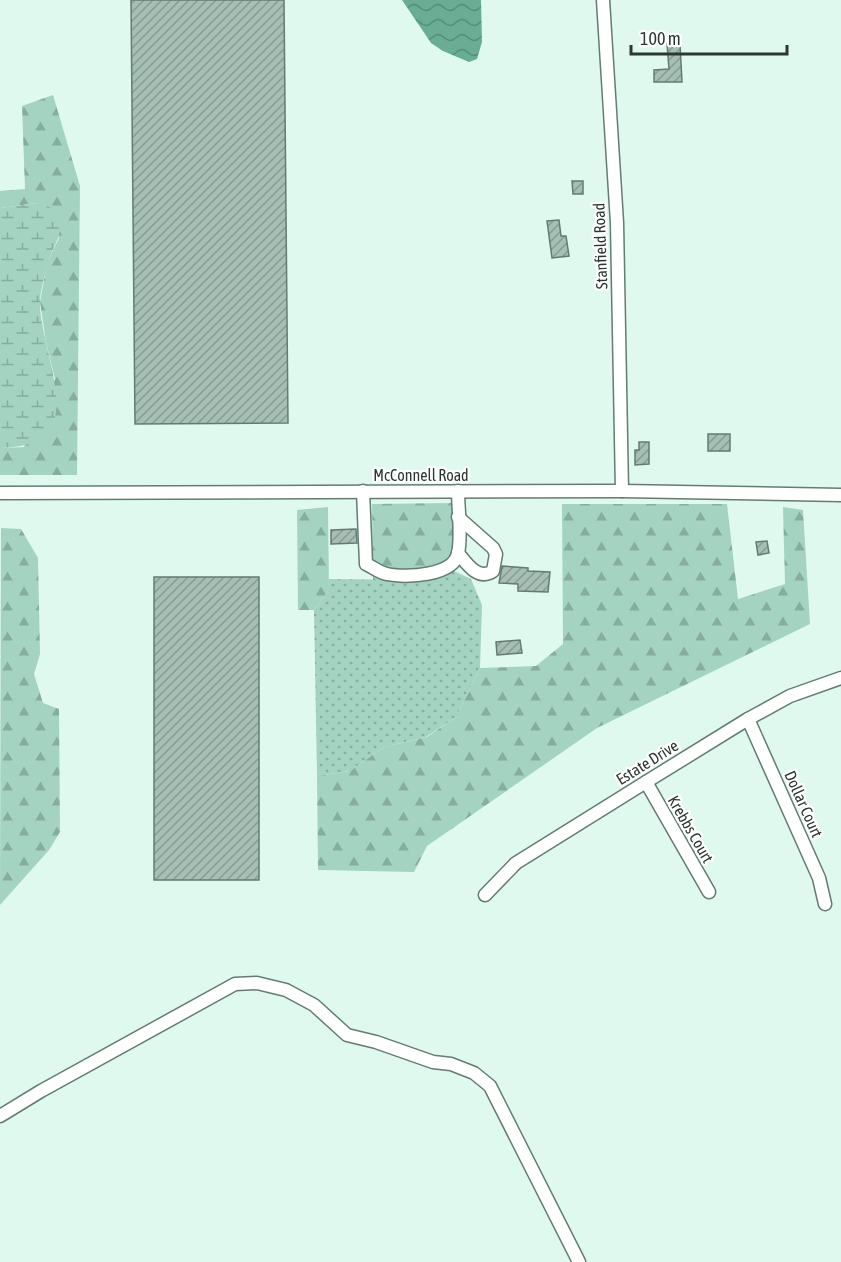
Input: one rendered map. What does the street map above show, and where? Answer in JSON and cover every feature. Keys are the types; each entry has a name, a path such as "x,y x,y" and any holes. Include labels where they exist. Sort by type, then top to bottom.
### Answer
{"street":[{"name":"Stanfield Road","path":"603,0 617,224 622,491"},
{"path":"363,491 366,564 385,574 422,575 438,572 453,564 458,553 458,491"},
{"name":"McConnell Road","path":"0,493 622,491 841,495"},
{"path":"458,517 493,548 496,554 493,571 480,574 473,570 458,553"},
{"name":"Estate Drive","path":"485,896 516,863 748,719 790,696 841,678"},
{"name":"Dollar Court","path":"748,719 819,878 825,904"},
{"name":"Krebbs Court","path":"646,782 709,892"},
{"path":"0,1116 40,1091 235,984 257,982 286,990 314,1005 347,1035 376,1042 433,1062 451,1064 474,1073 490,1086 579,1262"}],"green space":[{"path":"53,95 80,186 77,475 0,475 0,448 24,447 55,379 40,302 47,263 59,238 37,203 0,208 0,191 25,189 22,106"},
{"path":"37,203 55,209 60,226 48,262 40,302 55,382 56,413 47,432 36,441 22,446 0,448 0,208"},
{"path":"452,503 454,571 412,580 373,580 372,504"},
{"path":"562,504 727,504 738,599 785,584 783,507 803,510 810,624 597,728 427,846 414,872 318,870 317,776 350,771 384,747 427,737 456,717 480,668 536,666 563,644"},
{"path":"328,507 329,590 314,610 298,610 297,510"},
{"path":"1,528 21,529 38,558 40,654 34,674 43,703 59,709 60,832 49,850 0,905"},
{"path":"454,571 471,579 482,605 480,668 456,717 426,737 384,747 350,771 317,776 314,610 329,590 329,579 412,580"}],"water":[{"path":"402,0 481,0 482,42 477,59 469,62 431,43"}],"building":[{"path":"131,0 284,0 288,423 135,424"},
{"path":"667,44 680,44 682,82 654,82 654,70 669,69"},
{"path":"572,181 583,181 583,194 573,194"},
{"path":"559,220 561,236 566,236 569,256 552,258 547,221"},
{"path":"708,434 730,434 730,451 708,451"},
{"path":"639,442 649,442 649,464 635,465 635,450 639,450"},
{"path":"356,529 357,543 331,544 331,530"},
{"path":"767,541 769,553 758,555 756,542"},
{"path":"502,566 550,572 548,592 518,591 518,584 499,583"},
{"path":"154,577 259,577 259,880 154,880"},
{"path":"520,640 522,653 497,655 496,642"}]}
